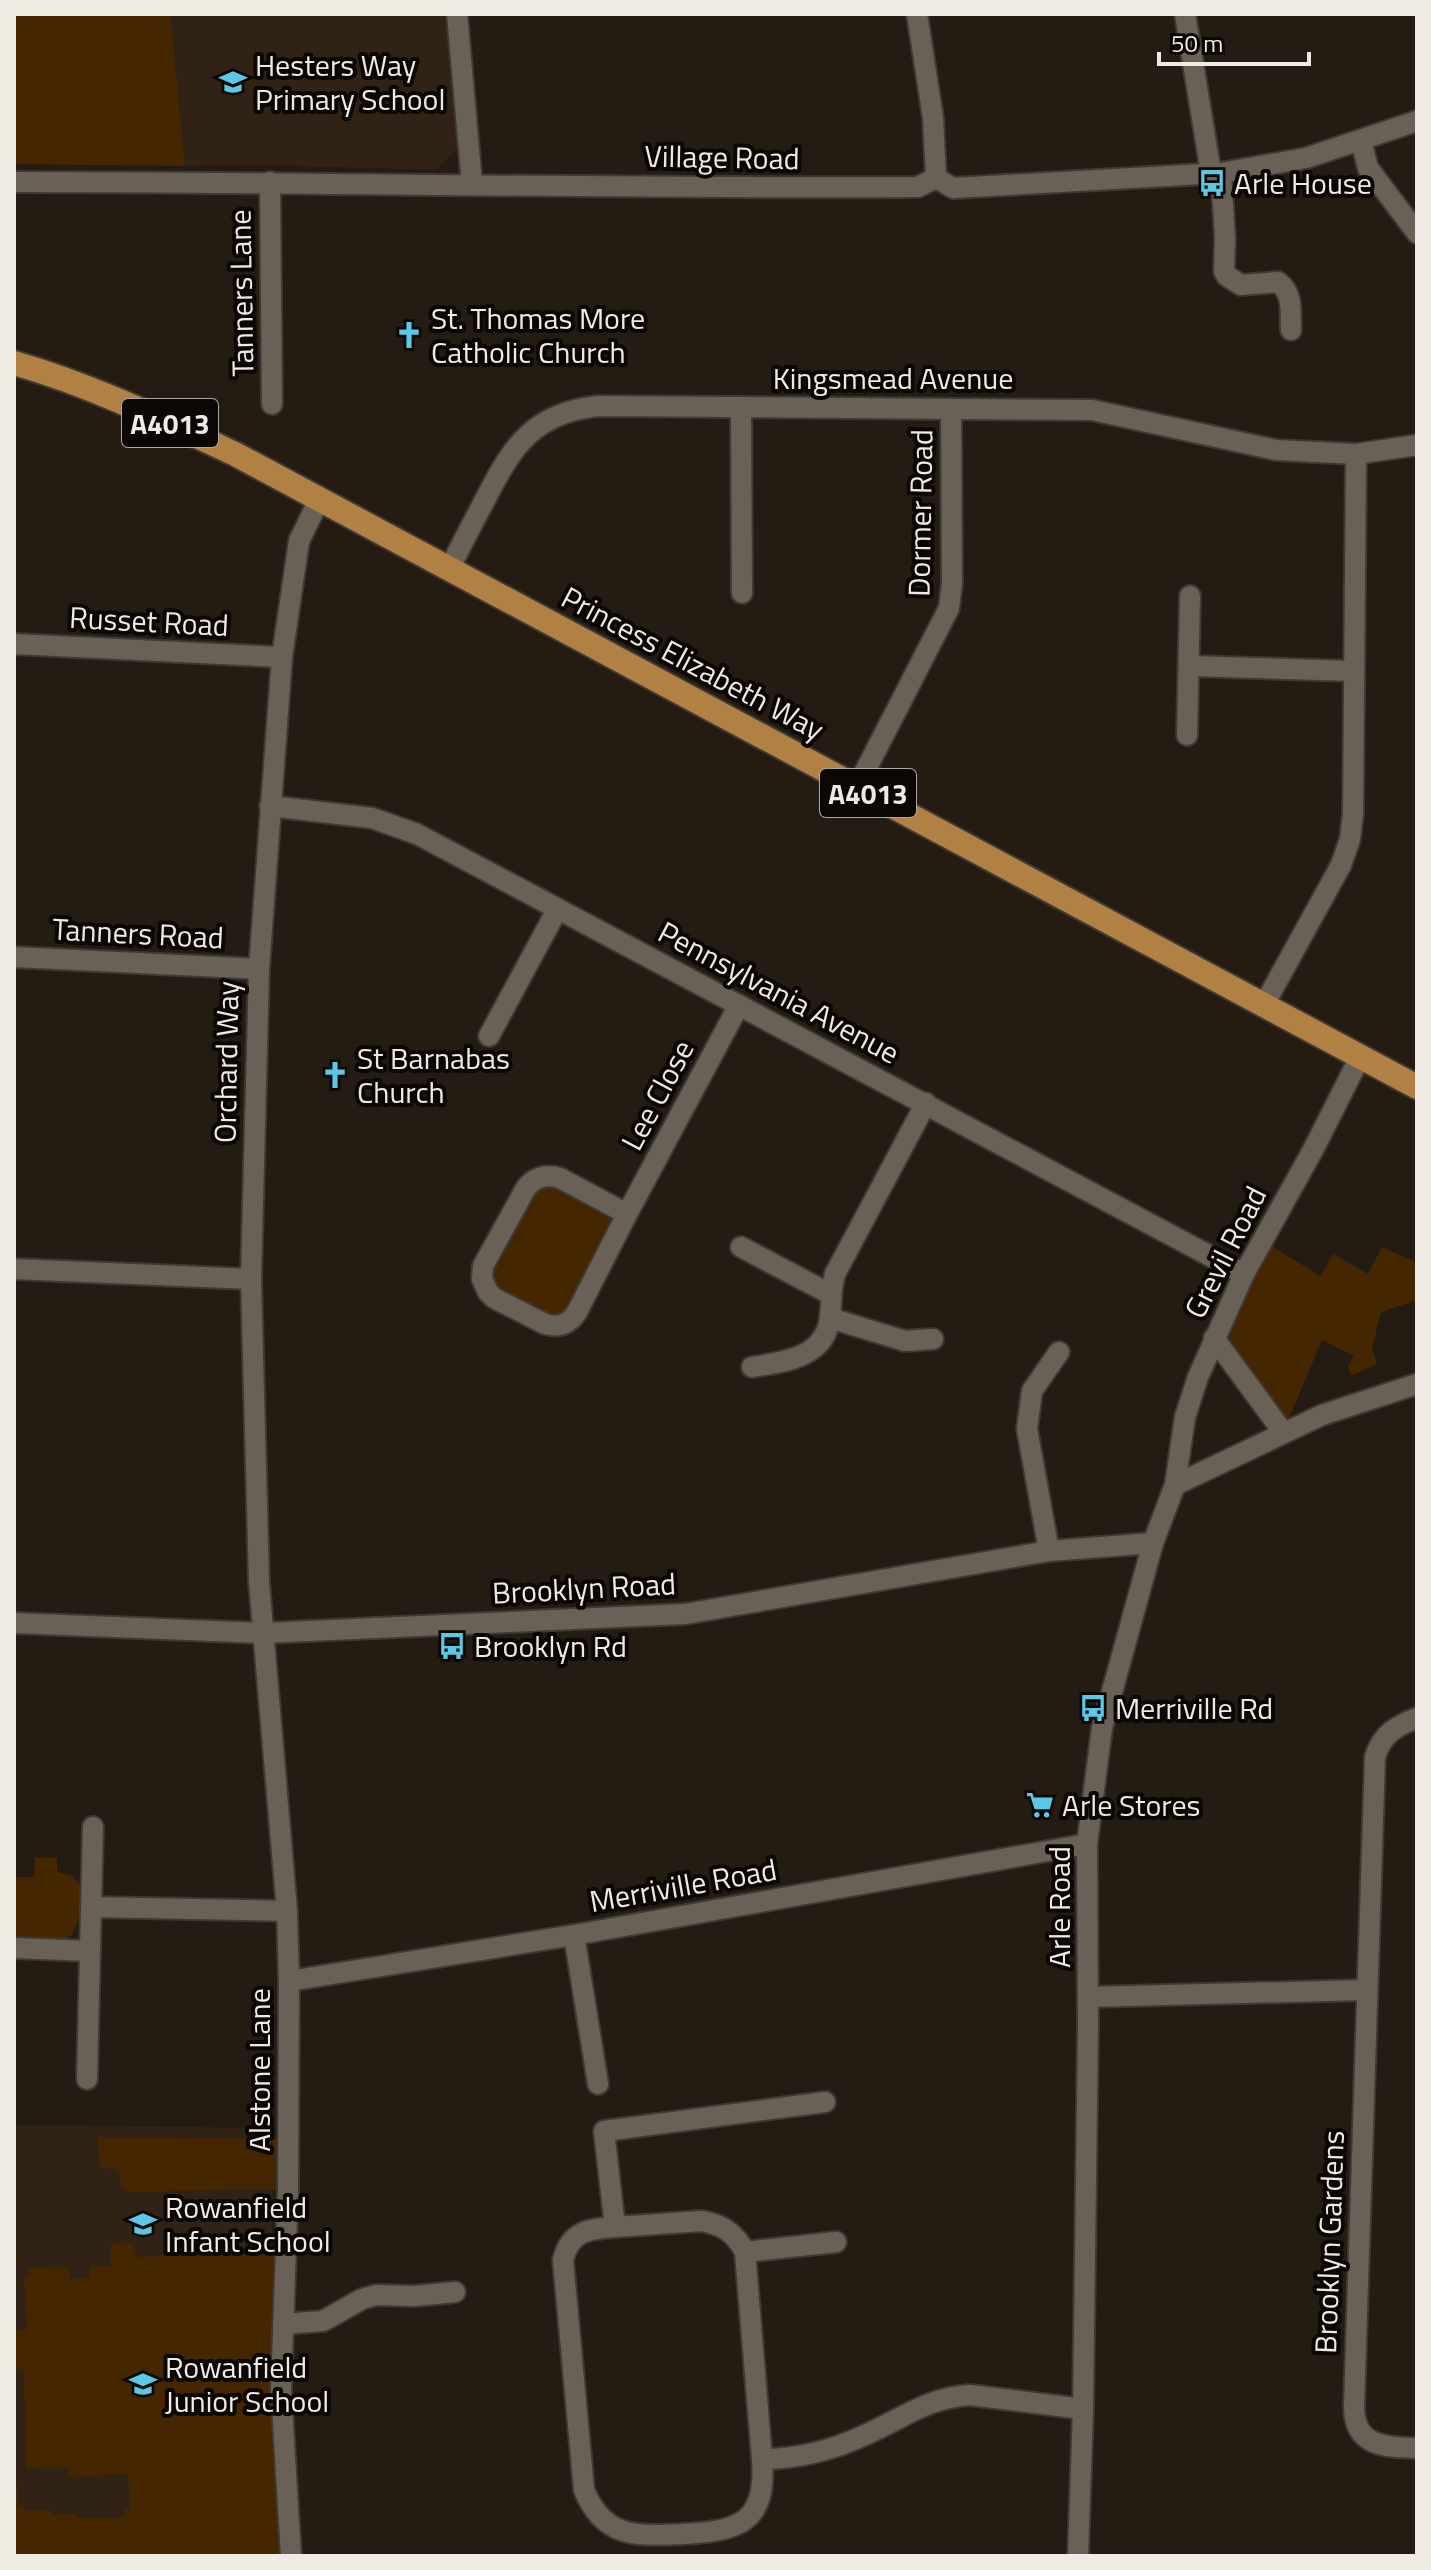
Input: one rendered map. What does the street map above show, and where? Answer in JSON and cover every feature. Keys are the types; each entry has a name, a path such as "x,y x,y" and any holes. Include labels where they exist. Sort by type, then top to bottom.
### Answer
{"main road":[{"name":"Princess Elizabeth Way","path":"14,363 57,375 132,405 235,454 1417,1087"}],"street":[{"path":"457,14 472,184"},
{"path":"917,14 933,118 936,178"},
{"path":"1185,14 1216,173 1225,238 1224,271 1231,281 1241,285 1278,282 1282,285 1290,297 1291,330"},
{"name":"Village Road","path":"14,182 918,187 936,178 953,188 1216,173 1306,158 1417,121"},
{"path":"1361,141 1368,168 1417,233"},
{"name":"Tanners Lane","path":"270,182 272,404"},
{"name":"Kingsmead Avenue","path":"449,569 511,452 535,427 549,419 573,410 598,406 1092,410 1276,450 1356,454 1417,445"},
{"path":"741,407 742,593"},
{"name":"Dormer Road","path":"857,787 941,629 949,608 952,583 951,409"},
{"path":"1264,1005 1341,865 1350,839 1353,814 1356,454"},
{"name":"Orchard Way","path":"264,1633 256,1523 251,1279 259,969 282,657 299,541 319,500"},
{"path":"1187,735 1190,596"},
{"name":"Russet Road","path":"14,644 282,657"},
{"path":"1189,666 1354,671"},
{"name":"Pennsylvania Avenue","path":"270,806 372,818 403,827 1244,1274"},
{"path":"489,1036 557,910"},
{"name":"Tanners Road","path":"14,957 259,969"},
{"name":"Lee Close","path":"627,1214 560,1178 549,1176 537,1179 526,1188 483,1266 484,1286 494,1298 551,1326 564,1324 577,1312 739,1005"},
{"name":"Grevil Road","path":"1175,1485 1185,1417 1214,1338 1244,1274 1360,1057"},
{"path":"752,1367 802,1357 823,1337 830,1318 830,1294 835,1274 926,1103"},
{"path":"741,1247 830,1294"},
{"path":"14,1269 251,1279"},
{"path":"830,1318 905,1341 933,1339"},
{"path":"1214,1338 1283,1432"},
{"path":"1049,1551 1027,1429 1032,1391 1059,1352"},
{"path":"1175,1485 1322,1415 1417,1384"},
{"name":"Arle Road","path":"1078,2556 1083,2409 1087,1844 1102,1728 1153,1543 1175,1485"},
{"name":"Brooklyn Road","path":"14,1623 264,1633 685,1614 1049,1551 1153,1543"},
{"name":"Alstone Lane","path":"264,1633 287,1911 289,2181 281,2390 291,2556"},
{"name":"Brooklyn Gardens","path":"1417,1718 1390,1731 1383,1738 1375,1757 1354,2416 1362,2433 1376,2444 1417,2448"},
{"path":"87,2079 93,1827"},
{"name":"Merriville Road","path":"289,1981 574,1935 1087,1844"},
{"path":"92,1907 287,1911"},
{"path":"574,1935 598,2084"},
{"path":"14,1948 90,1951"},
{"path":"1088,1997 1366,1990"},
{"path":"615,2227 604,2131 825,2102"},
{"path":"701,2221 712,2223 732,2234 745,2252 763,2489 759,2501 746,2519 728,2530 625,2533 605,2522 589,2502 584,2490 563,2260 566,2247 578,2235 595,2228 615,2227 701,2221"},
{"path":"745,2252 836,2242"},
{"path":"283,2324 323,2321 362,2299 376,2295 415,2296 455,2292"},
{"path":"762,2459 789,2459 828,2449 865,2436 928,2403 952,2396 988,2396 1083,2409"}],"shaded area":[{"name":"Hesters Way Primary School","path":"14,14 445,14 459,148 436,170 270,165 14,164"},
{"path":"14,14 170,14 185,166 14,164"},
{"path":"537,1179 627,1214 564,1324 484,1286"},
{"path":"1263,1241 1320,1276 1333,1254 1368,1274 1382,1247 1417,1263 1417,1300 1381,1312 1372,1348 1377,1364 1351,1376 1348,1365 1354,1356 1322,1340 1283,1432 1214,1338"},
{"path":"35,1857 57,1858 57,1872 71,1875 81,1886 74,1931 60,1940 14,1940 14,1877 34,1877"},
{"path":"14,2125 273,2128 272,2257 278,2541 14,2556"},
{"path":"98,2137 289,2139 288,2189 126,2192 117,2170 102,2168 99,2164"},
{"name":"Rowanfield Junior School","path":"133,2243 135,2257 286,2253 292,2556 14,2556 14,2487 17,2486 18,2505 23,2505 24,2511 51,2510 52,2515 77,2514 78,2518 123,2517 124,2509 130,2509 128,2474 68,2477 67,2467 26,2468 24,2369 14,2369 16,2331 27,2330 24,2278 28,2278 28,2268 68,2267 70,2279 90,2278 90,2267 111,2266 111,2244"}],"place":[{"name":"Hesters Way Primary School","path":"233,82"},
{"name":"Arle House","path":"1212,183"},
{"name":"St. Thomas More Catholic Church","path":"409,335"},
{"name":"St Barnabas Church","path":"335,1075"},
{"name":"Brooklyn Rd","path":"452,1646"},
{"name":"Merriville Rd","path":"1093,1708"},
{"name":"Arle Stores","path":"1040,1805"},
{"name":"Rowanfield Infant School","path":"143,2224"},
{"name":"Rowanfield Junior School","path":"143,2384"}]}
